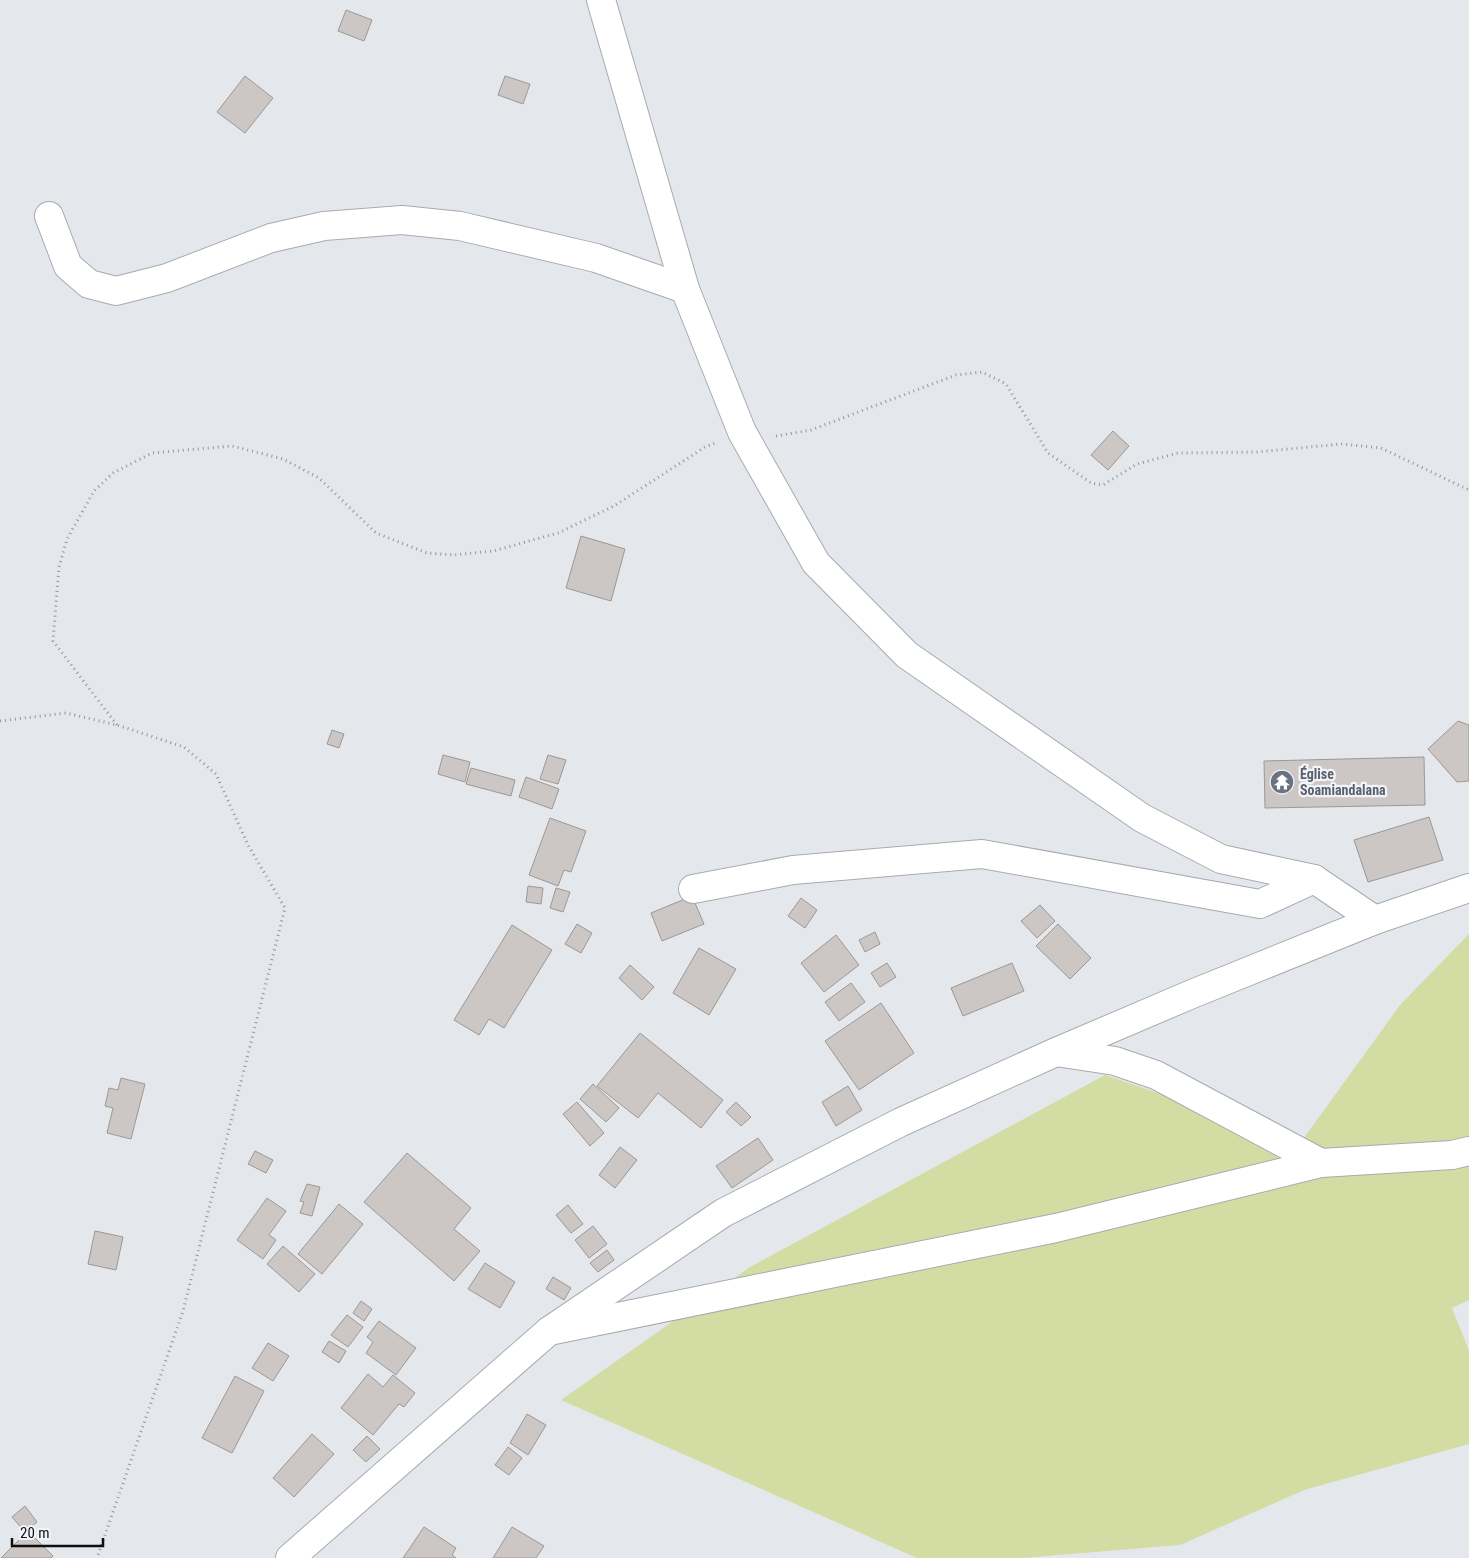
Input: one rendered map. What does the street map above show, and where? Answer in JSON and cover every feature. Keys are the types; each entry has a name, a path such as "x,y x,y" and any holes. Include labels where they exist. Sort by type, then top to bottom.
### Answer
{"street":[{"path":"601,0 685,289 742,432 816,563 906,655 1142,818 1221,859 1314,879 1375,920"},
{"path":"49,216 68,266 89,284 116,291 168,278 271,238 324,226 402,220 460,226 596,258 685,289"},
{"path":"693,889 793,870 982,854 1260,904 1314,879"},
{"path":"290,1558 549,1331 723,1213 901,1122 1056,1052 1375,920 1469,888"},
{"path":"1056,1052 1115,1061 1156,1075 1321,1163"},
{"path":"549,1331 1056,1228 1321,1163 1452,1155 1469,1151"}],"path":[{"path":"117,725 53,641 59,567 66,539 94,492 113,473 152,453 232,446 283,459 319,478 376,533 426,553 454,555 493,551 558,532 614,506 705,447 742,432 771,436 811,430 956,375 982,372 1006,384 1048,453 1091,483 1104,485 1137,464 1178,453 1257,452 1341,444 1381,448 1469,490"},
{"path":"0,721 66,713 117,725 184,748 216,774 248,845 285,908 183,1311 97,1558"}],"green space":[{"path":"1469,934 1469,1300 1452,1308 1469,1351 1469,1444 1304,1490 1180,1545 1022,1558 917,1558 561,1400 750,1267 1105,1075 1301,1142 1400,1005"}],"building":[{"path":"346,10 372,20 364,41 338,31"},
{"path":"245,76 273,98 245,133 217,112"},
{"path":"505,76 530,84 523,104 498,95"},
{"path":"1113,431 1129,446 1108,470 1091,455"},
{"path":"581,536 625,549 611,601 566,588"},
{"path":"1458,721 1469,725 1469,781 1457,782 1428,749"},
{"path":"332,730 344,734 339,748 327,744"},
{"path":"443,755 470,762 465,782 438,774"},
{"path":"548,755 566,760 558,784 540,779"},
{"path":"1424,757 1425,805 1265,808 1264,761"},
{"path":"471,768 515,780 511,796 466,784"},
{"path":"526,777 559,789 552,809 519,797"},
{"path":"1429,817 1443,860 1368,882 1354,840"},
{"path":"550,818 586,831 571,872 564,870 558,886 529,875"},
{"path":"528,886 543,888 541,904 526,902"},
{"path":"556,888 570,892 563,912 550,908"},
{"path":"692,896 704,924 662,941 651,913"},
{"path":"801,898 817,910 805,928 788,916"},
{"path":"1040,905 1055,921 1037,938 1021,921"},
{"path":"577,924 592,933 581,953 565,944"},
{"path":"1058,924 1091,958 1070,979 1036,946"},
{"path":"512,925 552,950 504,1028 489,1019 479,1035 454,1020"},
{"path":"875,932 880,944 865,952 859,940"},
{"path":"836,935 859,965 824,992 801,963"},
{"path":"699,948 736,969 709,1015 673,993"},
{"path":"887,963 896,977 880,987 871,973"},
{"path":"1012,963 1024,991 963,1016 951,988"},
{"path":"630,965 654,987 642,1000 619,978"},
{"path":"851,983 865,1002 839,1021 825,1002"},
{"path":"881,1003 914,1053 859,1090 825,1041"},
{"path":"640,1033 723,1100 701,1128 658,1093 638,1118 597,1086"},
{"path":"121,1078 145,1084 131,1139 107,1133 113,1108 105,1106 109,1088 118,1090"},
{"path":"593,1084 619,1108 606,1122 580,1099"},
{"path":"848,1086 862,1110 836,1126 822,1102"},
{"path":"577,1102 604,1133 590,1146 563,1114"},
{"path":"736,1102 751,1117 741,1126 726,1112"},
{"path":"758,1138 773,1160 732,1188 716,1166"},
{"path":"620,1147 637,1160 615,1188 599,1175"},
{"path":"255,1151 273,1160 266,1173 248,1164"},
{"path":"407,1153 471,1208 454,1229 480,1251 454,1281 364,1202"},
{"path":"307,1184 320,1187 312,1216 300,1213 304,1202 300,1201"},
{"path":"267,1198 286,1211 269,1235 276,1240 263,1259 237,1240"},
{"path":"339,1204 363,1224 322,1274 298,1254"},
{"path":"568,1205 583,1224 571,1233 556,1215"},
{"path":"593,1226 607,1244 589,1258 575,1240"},
{"path":"95,1231 123,1237 116,1270 88,1264"},
{"path":"283,1246 315,1274 299,1292 267,1264"},
{"path":"607,1250 614,1260 598,1272 590,1263"},
{"path":"485,1263 515,1282 500,1308 468,1289"},
{"path":"553,1277 571,1288 564,1300 546,1289"},
{"path":"361,1301 372,1309 364,1321 353,1313"},
{"path":"347,1315 363,1327 348,1347 331,1335"},
{"path":"379,1321 416,1348 396,1375 366,1353 373,1342 367,1337"},
{"path":"329,1341 346,1351 339,1363 322,1352"},
{"path":"268,1343 289,1356 273,1381 252,1368"},
{"path":"368,1374 383,1387 393,1375 415,1393 404,1407 399,1404 373,1435 341,1408"},
{"path":"235,1376 264,1391 232,1453 202,1438"},
{"path":"527,1414 546,1425 528,1455 510,1443"},
{"path":"312,1434 334,1454 294,1497 273,1478"},
{"path":"367,1436 380,1449 366,1462 353,1450"},
{"path":"508,1447 522,1458 509,1475 495,1465"},
{"path":"25,1506 37,1522 25,1532 12,1517"},
{"path":"424,1527 456,1548 452,1555 456,1558 403,1558"},
{"path":"512,1527 544,1546 536,1558 493,1558"},
{"path":"28,1531 53,1556 51,1558 1,1558"}],"place":[{"name":"Église Soamiandalana","path":"1282,782"}]}
